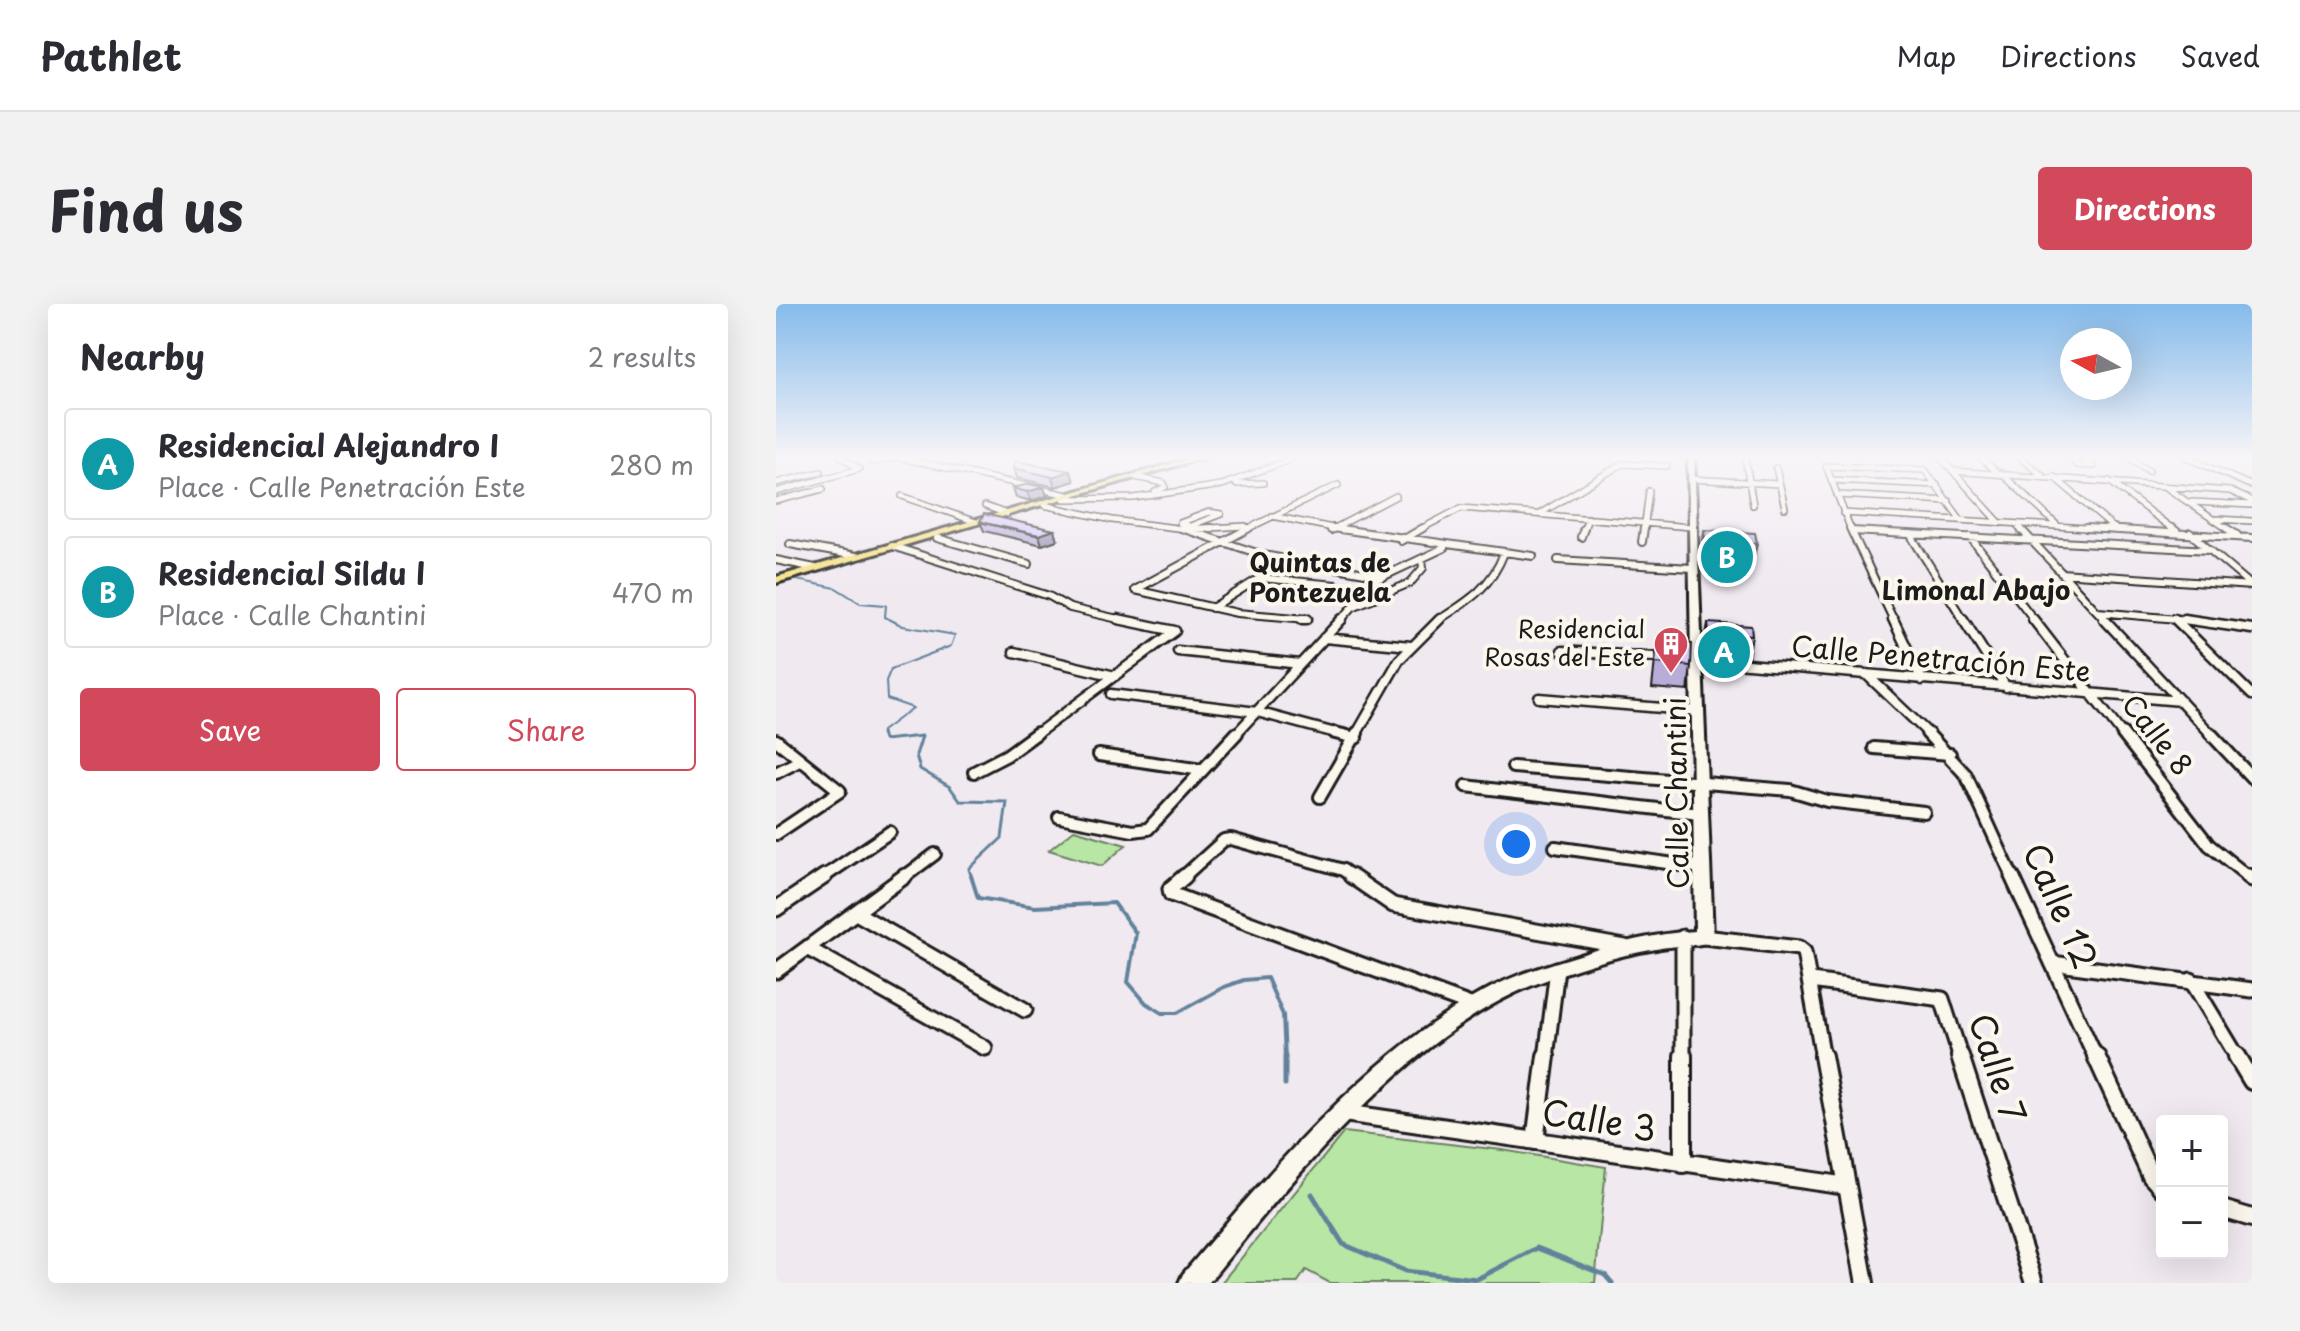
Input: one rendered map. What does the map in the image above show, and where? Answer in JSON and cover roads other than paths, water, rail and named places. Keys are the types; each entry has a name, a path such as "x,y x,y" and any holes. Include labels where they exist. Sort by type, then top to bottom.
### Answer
{"main road":[{"path":"813,570 1050,503"},
{"path":"776,582 856,556 937,538 1042,505"}],"street":[{"path":"921,503 976,522"},
{"path":"1300,503 1218,543 1135,590 1212,608 1307,619"},
{"path":"1331,530 1383,503"},
{"path":"1540,514 1559,503"},
{"path":"1642,542 1647,503"},
{"name":"Calle Chantini","path":"1691,503 1704,937"},
{"path":"1784,503 1785,508"},
{"path":"1840,503 1922,680"},
{"path":"1950,503 1961,520"},
{"path":"1982,503 2000,523"},
{"path":"2032,503 2058,526"},
{"path":"2084,503 2116,530"},
{"path":"2137,503 2178,533"},
{"path":"2191,503 2239,537"},
{"path":"1042,505 1112,520 1188,528 1258,523"},
{"path":"985,506 1007,514"},
{"path":"1401,541 1452,510 1461,508 1691,524"},
{"path":"1188,528 1221,514 1209,512 1180,523 1188,528 1218,543 1382,576"},
{"path":"1843,513 2252,538"},
{"path":"1272,516 1331,530 1444,548 1533,556"},
{"path":"1581,537 1588,518"},
{"path":"2214,519 2252,521"},
{"path":"2016,524 2252,778"},
{"path":"1852,531 2210,550"},
{"path":"2190,533 2252,586"},
{"path":"1910,534 2006,687"},
{"name":"Calle 8","path":"1970,537 2209,845 2252,879"},
{"path":"937,538 1029,564"},
{"path":"790,544 856,556"},
{"path":"895,547 1049,596 1070,608 1174,630 1170,637 1007,755 974,772"},
{"path":"1059,817 1148,829 1382,576 1444,548"},
{"path":"1320,797 1390,674 1411,646 1436,621 1479,594 1497,571 1504,553"},
{"path":"1353,607 1415,580 1423,568 1422,559"},
{"path":"776,560 813,570"},
{"path":"1558,560 1692,568"},
{"path":"1212,608 1277,567"},
{"path":"2061,573 2252,586"},
{"path":"1261,578 1336,585"},
{"path":"2098,612 2252,629"},
{"path":"2174,618 2252,695"},
{"path":"1324,638 1411,646"},
{"path":"1178,651 1300,664"},
{"name":"Calle Penetración Este","path":"1562,651 2181,701"},
{"path":"1014,652 1115,676"},
{"name":"Calle 12","path":"1866,674 1950,754 1982,804 2151,1176 2161,1187"},
{"path":"1111,694 1257,712 1356,738"},
{"path":"1539,698 1699,711"},
{"path":"776,740 840,791 837,796 776,834"},
{"path":"1874,748 1950,754"},
{"path":"1099,755 1202,770"},
{"path":"776,773 801,760"},
{"path":"1513,767 1790,790 1827,801 1924,812"},
{"path":"1466,786 1700,814"},
{"path":"776,909 890,832"},
{"path":"1473,1006 1171,894 1170,889 1224,840 1343,870 1393,905 1627,947"},
{"path":"1555,847 1702,868"},
{"path":"776,971 858,914 935,854"},
{"path":"858,914 1025,1010"},
{"path":"1683,937 1683,1164"},
{"path":"1192,1283 1266,1192 1342,1113 1401,1060 1473,1006 1557,969 1627,947 1683,937 1704,937 1799,948 1804,952 1865,1283"},
{"path":"807,948 985,1048"},
{"path":"2052,963 2252,990"},
{"path":"1535,1141 1557,969"},
{"path":"2191,980 2252,1081"},
{"name":"Calle 7","path":"1811,981 1942,999 2034,1283"},
{"name":"Calle 3","path":"1342,1113 1847,1186"},
{"path":"2228,1211 2252,1218"}],"waterway":[{"path":"787,578 836,588 860,603 886,605 885,617 903,626 955,635 951,646 891,669 886,681 887,699 913,708 882,731 883,735"},
{"path":"882,733 884,740 922,736 916,755 920,769 950,787 960,801 1007,802 1002,838 969,869 972,878"},
{"path":"971,876 978,898 1035,907 1114,903 1136,933 1128,982 1146,1003 1162,1013 1177,1013 1224,987 1244,980 1267,978 1283,1015 1285,1058"},
{"path":"1285,1058 1285,1084"},
{"path":"1312,1194 1343,1244 1405,1271 1477,1279 1537,1248 1605,1275 1612,1283"}],"place":[{"name":"Residencial Sildu I","path":"1727,557"},
{"name":"Residencial Alejandro I","path":"1724,652"},
{"name":"Residencial Rosas del Este","path":"1671,675"}],"district":[{"name":"Quintas de Pontezuela","path":"1320,578"},
{"name":"Limonal Abajo","path":"1976,591"}]}
